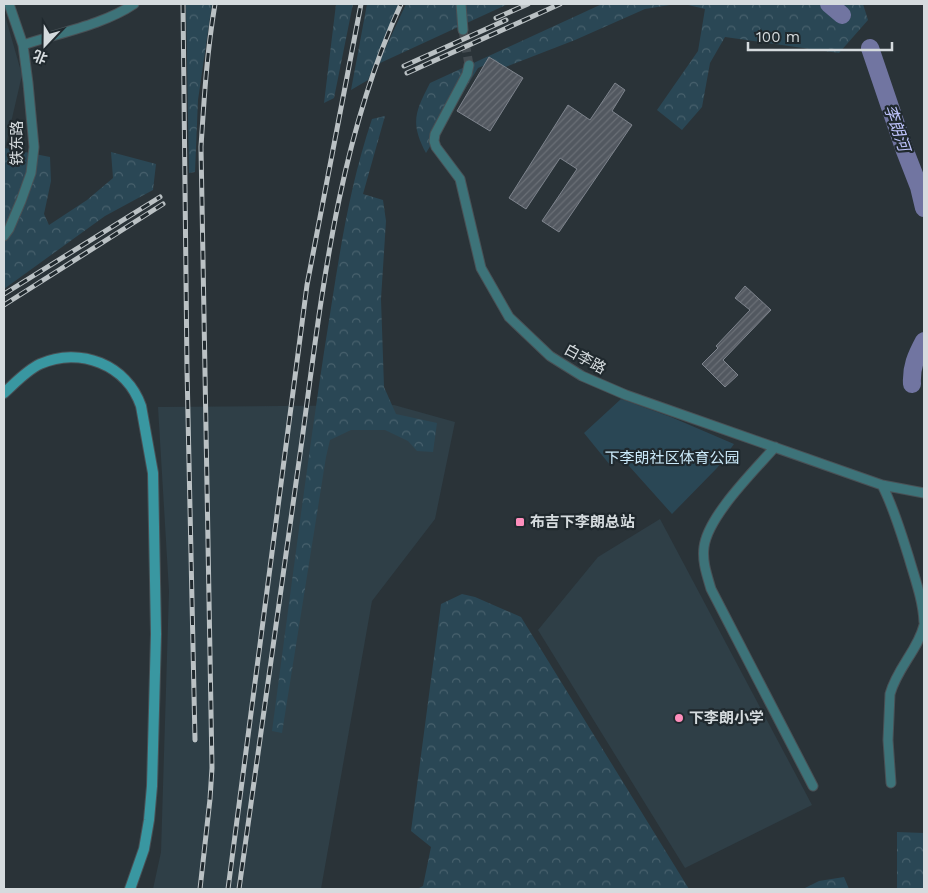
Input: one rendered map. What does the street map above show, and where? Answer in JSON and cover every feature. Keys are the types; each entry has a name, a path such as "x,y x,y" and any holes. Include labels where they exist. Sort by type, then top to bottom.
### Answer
{"street":[{"name":"铁东路","path":"4,236 21,201 31,173 34,147 28,83 22,45 10,4"},
{"path":"22,45 100,20 134,4"},
{"path":"461,4 464,30"},
{"name":"白李路","path":"469,65 467,74 435,134 434,141 436,147 460,180 481,268 509,317 550,356 582,376 626,395 882,485 924,493"},
{"path":"4,393 38,364 64,356 82,357 95,360 116,370 138,396 141,406 153,473 156,634 150,820 144,849 130,889"},
{"path":"775,447 720,512 710,529 704,547 704,568 711,589 812,786"},
{"path":"882,485 893,507 924,610 921,636 890,694 888,740 891,782"}],"shaded area":[{"path":"4,12 22,75 4,153"},
{"path":"394,405 455,422 435,519 372,601 321,889 153,889 161,852 169,591 158,407"},
{"name":"下李朗小学","path":"660,519 812,805 685,868 538,630 598,557"}],"green space":[{"path":"186,4 212,4 198,100 195,172 189,173"},
{"path":"336,4 353,4 334,98 324,103"},
{"path":"367,4 400,4 368,80 351,90"},
{"path":"406,4 508,4 378,64"},
{"path":"602,4 676,4 645,9 575,40 500,69 490,63 478,68 426,153 418,133 416,118 430,83"},
{"path":"684,4 863,4 868,20 839,53 725,37 710,63 702,107 682,130 657,110 698,51 705,9"},
{"path":"385,116 363,194 383,200 386,221 381,299 384,387 396,414 437,423 433,452 417,451 408,441 385,430 351,430 330,440 282,733 272,731 310,447 338,264 355,177 372,119"},
{"path":"5,148 50,157 51,181 44,214 49,225 87,200 113,178 111,152 156,164 153,190 105,216 4,289"},
{"name":"下李朗社区体育公园","path":"621,399 671,417 734,444 717,468 672,514 621,457 610,465 584,433"},
{"path":"462,594 475,597 521,617 689,889 417,889 423,886 431,847 411,831 441,604"},
{"path":"897,832 924,833 924,889 897,889"},
{"path":"844,877 849,889 803,889 819,881"}],"building":[{"path":"489,57 523,78 490,131 457,111"},
{"path":"615,83 625,90 612,111 632,125 559,232 542,221 577,169 560,158 526,209 509,198 568,105 590,120"},
{"path":"745,286 771,310 723,360 738,375 725,387 702,364 750,310 735,298"}],"waterway":[{"name":"李朗河","path":"829,4 842,15"},
{"name":"李朗河","path":"870,48 919,187 924,208"},
{"name":"李朗河","path":"912,384 912,372 924,341"}],"tunnel":[{"path":"463,30 469,65"}],"railway":[{"path":"183,4 187,369 195,740"},
{"path":"200,889 212,768 201,147 208,57 215,4"},
{"path":"228,889 307,285 361,4"},
{"path":"239,889 317,329 335,218 347,163 362,109 379,56 401,4"},
{"path":"496,18 528,4"},
{"path":"407,73 560,4"},
{"path":"404,66 506,20"},
{"path":"4,294 160,197"},
{"path":"4,305 163,204"}],"place":[{"name":"布吉下李朗总站","path":"520,522"},
{"name":"下李朗小学","path":"679,718"}]}
